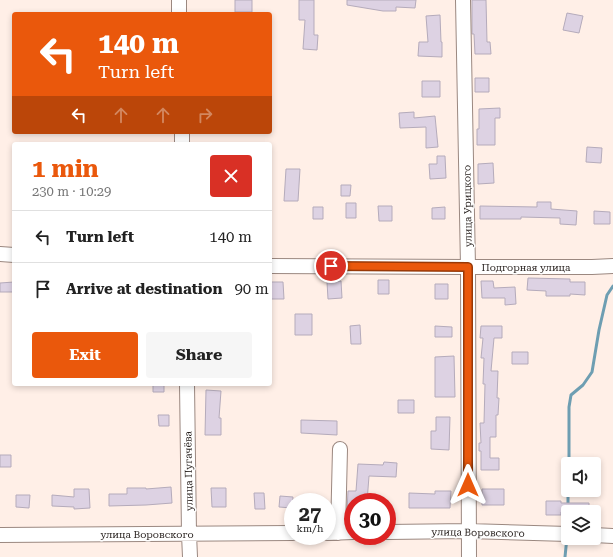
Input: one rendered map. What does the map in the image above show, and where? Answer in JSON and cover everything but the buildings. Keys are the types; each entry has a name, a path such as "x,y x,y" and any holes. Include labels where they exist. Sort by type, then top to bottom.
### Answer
{"street":[{"path":"179,0 179,12"},
{"name":"улица Урицкого","path":"463,0 468,267 469,557"},
{"path":"0,254 12,255"},
{"name":"Подгорная улица","path":"272,266 613,266"},
{"name":"улица Пугачёва","path":"187,386 190,557"},
{"path":"336,497 340,449"},
{"name":"улица Воровского","path":"396,532 468,531 561,534"},
{"name":"улица Воровского","path":"0,535 284,533"},
{"path":"601,535 613,536"}],"waterway":[{"path":"569,457 569,407 571,395 583,385 592,372 607,295 613,286"},
{"path":"568,497 568,505"},
{"path":"565,557 566,545"}],"route":[{"path":"331,266 468,267 468,485"}]}
